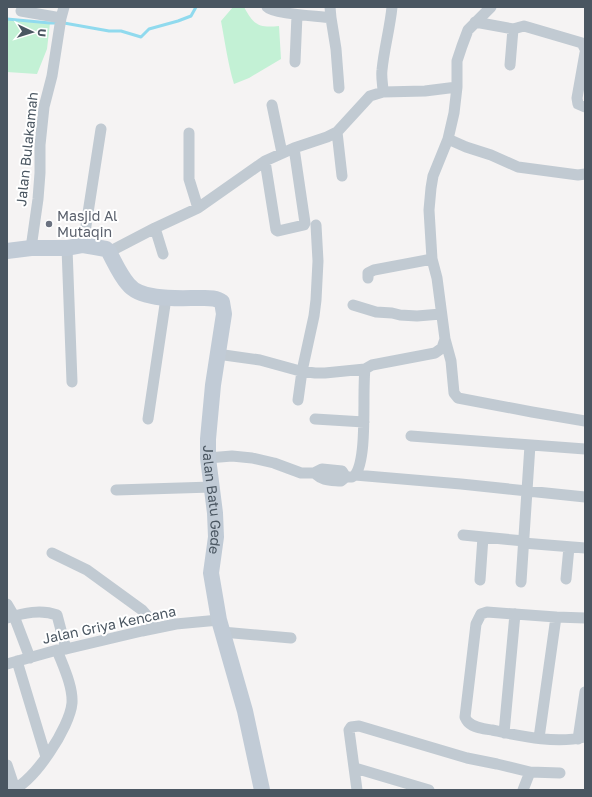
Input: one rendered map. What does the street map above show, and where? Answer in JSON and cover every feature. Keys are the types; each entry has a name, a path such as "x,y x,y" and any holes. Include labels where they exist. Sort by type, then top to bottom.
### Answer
{"street":[{"path":"267,7 272,10 297,15 330,12 336,48 339,88"},
{"path":"383,92 382,69 390,29 392,7"},
{"path":"484,9 465,37 459,54 454,113 448,139 433,176 429,210 432,259 437,278 448,356 451,361 454,393 458,398 585,421"},
{"path":"21,11 62,12"},
{"name":"Jalan Bulakamah","path":"31,248 38,199 40,145 44,107 52,76 62,12"},
{"path":"295,62 297,15"},
{"path":"475,22 513,29 524,26 582,43 585,49"},
{"path":"510,65 513,29"},
{"path":"585,53 577,98 578,104 585,107"},
{"path":"7,251 31,248 67,248 83,245 106,249 109,252 198,208 264,161 337,132 370,96 383,92 425,91 457,86"},
{"path":"272,106 282,153"},
{"path":"83,245 101,129"},
{"path":"337,132 342,176"},
{"path":"189,133 189,179 198,208"},
{"path":"448,139 518,167 578,175 585,174"},
{"path":"264,161 276,230 278,231 304,225 305,223 294,148"},
{"path":"298,400 302,371 316,300 318,261 316,225"},
{"path":"155,228 163,254"},
{"path":"67,248 72,382"},
{"name":"Jalan Batu Gede","path":"109,252 128,285 140,293 166,298 212,298 222,302 224,314 210,407 208,439 208,458 215,513 216,538 211,573 221,626 245,711 262,790"},
{"path":"368,278 368,273 374,270 432,259"},
{"path":"148,419 166,298"},
{"path":"353,305 376,312 400,315 417,316 441,314"},
{"path":"217,354 260,360 302,371 325,373 365,369 372,365 435,353 442,348 445,339"},
{"path":"208,458 232,456 252,458 274,463 301,472 314,473 321,480 341,481 350,476 358,468 360,459 364,422 365,369"},
{"path":"315,418 364,422"},
{"path":"411,436 585,449"},
{"path":"521,582 530,445"},
{"path":"350,476 461,484 585,497"},
{"path":"116,490 212,487"},
{"path":"463,535 585,548"},
{"path":"480,580 483,537"},
{"path":"566,579 569,546"},
{"path":"52,553 87,570 142,610 150,619 154,628"},
{"path":"7,604 11,617 30,658"},
{"path":"7,765 13,789 22,785 46,757 63,730 69,716 72,702 62,649 58,614 35,611 11,617"},
{"path":"585,618 556,618 487,612 481,614 478,618 469,676 465,717 468,723 472,725 504,733 539,738 582,738 585,692"},
{"path":"504,733 515,614"},
{"path":"539,738 556,618"},
{"name":"Jalan Griya Kencana","path":"12,663 62,649 176,624 221,626 291,638"},
{"path":"12,663 46,757"},
{"path":"357,790 349,730 351,726 356,726 467,758 530,772 560,773"},
{"path":"354,768 429,790"},
{"path":"523,790 530,772"}],"green space":[{"path":"233,7 244,7 251,18 261,26 279,26 281,59 249,78 234,84 228,61 221,21"},
{"path":"7,19 50,23 47,49 37,74 7,72"}],"waterway":[{"path":"64,23 109,31 121,31 141,37 149,29 191,16 196,7"},
{"path":"7,19 56,23"}],"place":[{"name":"Masjid Al Mutaqin","path":"49,224"}]}
